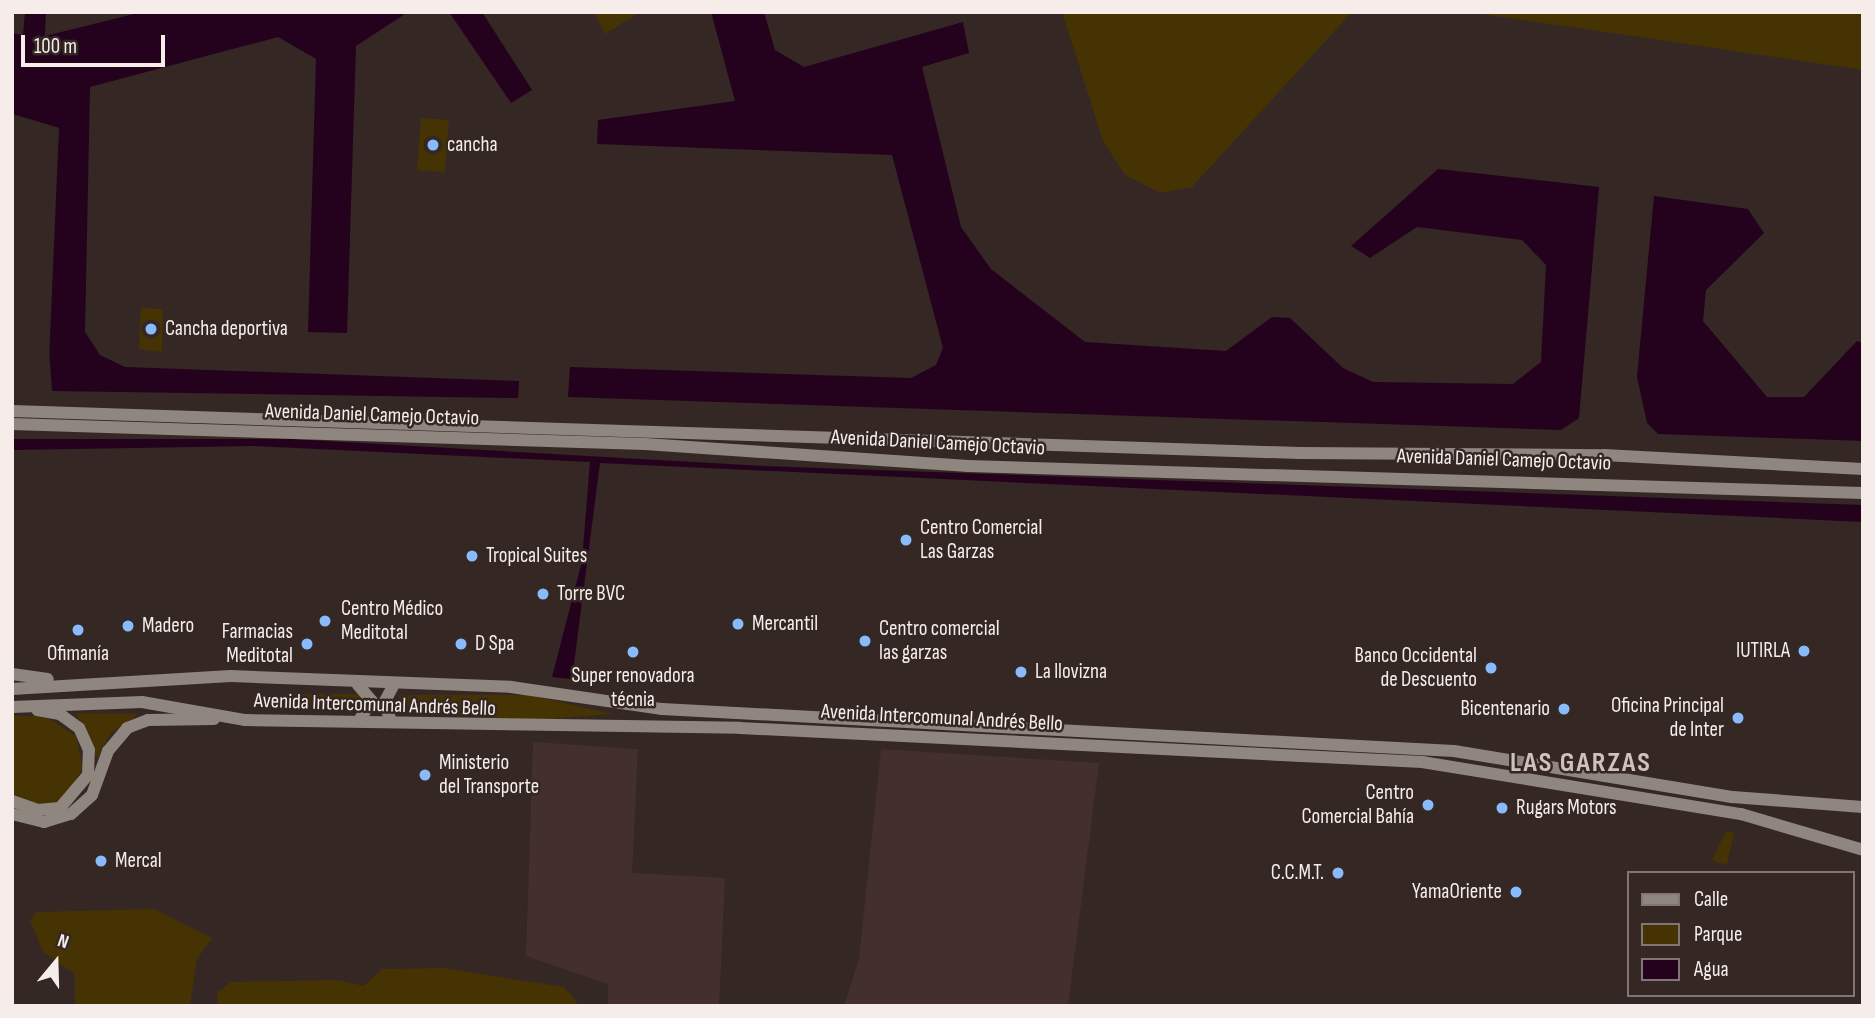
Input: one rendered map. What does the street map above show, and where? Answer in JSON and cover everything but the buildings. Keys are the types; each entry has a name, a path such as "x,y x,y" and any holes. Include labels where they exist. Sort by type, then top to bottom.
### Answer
{"main road":[{"name":"Avenida Daniel Camejo Octavio","path":"12,411 1234,451 1604,456 1863,469"},
{"name":"Avenida Daniel Camejo Octavio","path":"12,424 645,444 968,466 1863,493"},
{"path":"12,674 66,681"},
{"name":"Avenida Intercomunal Andrés Bello","path":"12,689 66,681 239,676 358,685 548,690 675,710 1454,751 1733,797 1863,807"},
{"path":"358,685 372,701 359,720"},
{"path":"391,721 384,703 393,686"},
{"name":"Avenida Intercomunal Andrés Bello","path":"12,707 142,702 245,720 391,721 482,729 740,728 1422,762 1731,812 1863,850"},
{"path":"12,713 48,710 72,721 91,761 84,787 69,803 38,810 12,802"},
{"path":"12,814 44,822 71,814 92,795 117,737 148,720 245,720"}],"shaded area":[{"path":"533,742 638,749 632,873 725,878 719,1006 608,1006 608,984 526,956"},
{"path":"881,749 1099,763 1068,1006 844,1006 859,959"}],"green space":[{"path":"594,12 640,12 605,34"},
{"path":"1062,12 1352,12 1192,187 1160,193 1125,175 1103,141"},
{"path":"1467,12 1863,12 1863,70 1674,42"},
{"name":"cancha","path":"421,118 449,120 445,172 417,170"},
{"name":"Cancha deportiva","path":"141,308 163,309 162,352 139,349"},
{"path":"291,694 362,694 366,703 356,709 287,705"},
{"path":"399,695 529,695 613,714 522,721 398,709"},
{"path":"76,713 139,714 111,733 97,758"},
{"path":"12,716 45,716 76,736 83,768 63,801 49,807 12,797"},
{"path":"1726,831 1734,833 1727,865 1712,860"},
{"path":"154,909 212,938 197,959 190,1006 75,1006 75,974 43,952 30,920 36,912"},
{"path":"444,968 564,987 580,1006 218,1006 217,993 231,982 337,980 364,986 382,969"}],"water":[{"path":"25,12 46,12 45,36 142,12 408,12 356,46 347,333 308,332 316,59 278,37 90,87 85,332 100,355 125,367 519,381 518,398 52,391 47,322 59,128 12,114 12,33 23,35"},
{"path":"449,12 482,12 532,90 511,103"},
{"path":"711,12 764,12 775,50 804,67 963,22 969,53 922,67 961,227 991,269 1085,342 1226,351 1272,317 1290,318 1343,368 1373,382 1513,384 1541,362 1546,265 1522,240 1417,227 1370,258 1351,246 1438,169 1599,187 1579,418 1561,430 568,397 570,367 911,378 936,365 943,348 892,155 597,144 598,120 735,101"},
{"path":"1654,196 1748,209 1764,233 1706,290 1703,321 1767,397 1804,397 1857,341 1863,343 1863,441 1658,434 1647,423 1637,377"},
{"path":"12,439 291,439 764,466 1863,505 1863,522 600,463 572,679 552,677 582,561 590,462 253,446 12,450"}],"pier":[{"path":"12,114 59,128 49,361 43,322 56,129"}],"place":[{"name":"cancha","path":"433,145"},
{"name":"Cancha deportiva","path":"151,329"},
{"name":"Centro Comercial Las Garzas","path":"906,540"},
{"name":"Tropical Suites","path":"472,556"},
{"name":"Torre BVC","path":"543,594"},
{"name":"Centro Médico Meditotal","path":"325,621"},
{"name":"Mercantil","path":"738,624"},
{"name":"Madero","path":"128,626"},
{"name":"Ofimanía","path":"78,630"},
{"name":"Centro comercial las garzas","path":"865,641"},
{"name":"Farmacias Meditotal","path":"307,644"},
{"name":"D Spa","path":"461,644"},
{"name":"IUTIRLA","path":"1804,651"},
{"name":"Super renovadora técnia","path":"633,652"},
{"name":"Banco Occidental de Descuento","path":"1491,668"},
{"name":"La llovizna","path":"1021,672"},
{"name":"Bicentenario","path":"1564,709"},
{"name":"Oficina Principal de Inter","path":"1738,718"},
{"name":"Ministerio del Transporte","path":"425,775"},
{"name":"Centro Comercial Bahía","path":"1428,805"},
{"name":"Rugars Motors","path":"1502,808"},
{"name":"Mercal","path":"101,861"},
{"name":"C.C.M.T.","path":"1338,873"},
{"name":"YamaOriente","path":"1516,892"}],"district":[{"name":"LAS GARZAS","path":"1581,763"}]}
